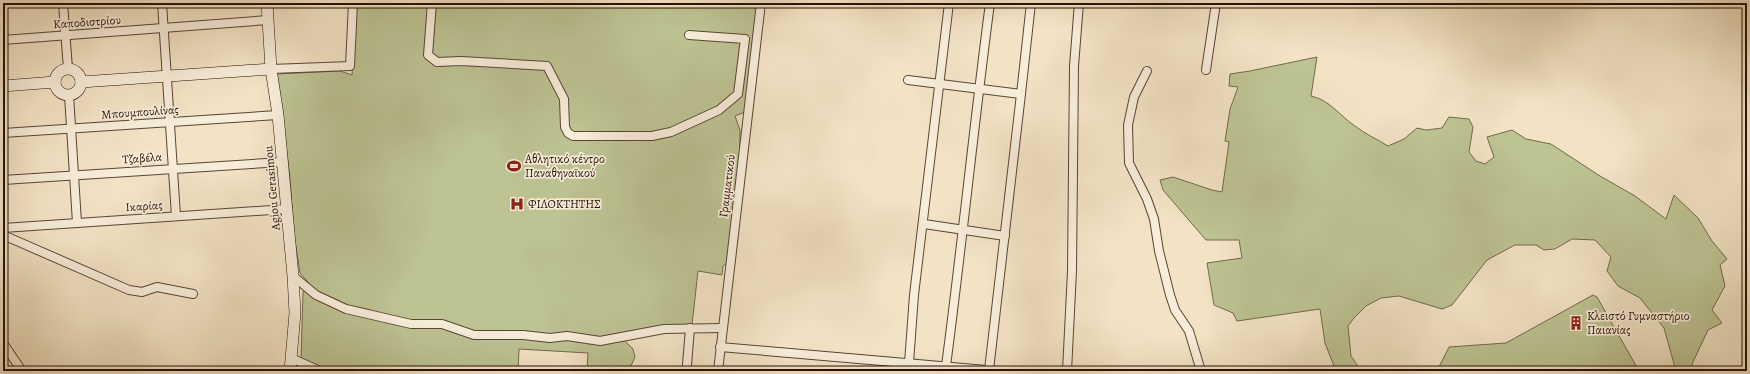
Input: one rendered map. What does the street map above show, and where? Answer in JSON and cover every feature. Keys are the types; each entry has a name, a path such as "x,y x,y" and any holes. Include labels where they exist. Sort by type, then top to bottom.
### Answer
{"street":[{"path":"62,3 68,69"},
{"path":"162,3 176,216"},
{"name":"Agiou Gerasimou","path":"267,3 271,68 283,162 293,276 295,313 290,371"},
{"path":"81,82 271,68 350,66 353,3"},
{"path":"432,3 428,55 436,62 461,61 547,66 564,99 565,127 568,133 573,136 652,136 671,132 719,110 738,94 745,39 689,35"},
{"name":"Γραμματικού","path":"718,371 760,3"},
{"path":"909,363 914,295 924,224 949,3"},
{"path":"946,366 964,230 978,89 990,3"},
{"path":"989,370 1031,3"},
{"path":"1067,371 1072,271 1074,66 1079,3"},
{"path":"1206,70 1216,3"},
{"name":"Καποδιστρίου","path":"3,40 268,20"},
{"path":"68,69 74,70 79,74 81,82 78,90 69,95 59,92 55,82 58,74 68,69"},
{"path":"1147,71 1134,97 1128,126 1129,163 1147,199 1154,219 1159,251 1175,310 1189,331 1201,371"},
{"path":"908,80 1021,94"},
{"path":"3,86 55,82"},
{"path":"69,95 77,223"},
{"name":"Μπουμπουλίνας","path":"3,133 71,130 278,115"},
{"name":"Τζαβέλα","path":"3,180 283,162"},
{"name":"Ικαρίας","path":"3,228 286,209"},
{"path":"924,224 1005,236"},
{"path":"3,235 129,290 142,292 157,286 193,294"},
{"path":"293,276 316,295 346,309 411,324 442,324 474,335 523,335 550,338 567,336 600,341 664,329 722,328"},
{"path":"687,365 690,328"},
{"path":"3,343 22,371"},
{"path":"720,347 998,371"},
{"path":"291,358 320,371"}],"green space":[{"name":"Αθλητικό κέντρο Παναθηναϊκού","path":"356,3 758,3 745,112 735,116 740,130 740,154 727,263 723,266 722,275 698,271 692,325 605,339 482,333 411,322 348,305 315,290 300,273 294,234 290,178 277,74 340,71 352,75"},
{"path":"1317,57 1311,96 1324,101 1359,129 1388,146 1404,139 1417,128 1426,130 1442,128 1449,117 1469,119 1473,127 1469,152 1476,161 1485,164 1494,157 1487,137 1512,130 1526,139 1551,144 1600,176 1635,196 1666,219 1674,195 1698,218 1712,241 1727,259 1720,265 1725,286 1712,310 1722,323 1708,330 1692,364 1693,371 1676,371 1664,328 1640,298 1618,286 1607,271 1611,257 1595,240 1572,239 1555,249 1544,250 1536,245 1515,245 1487,260 1452,305 1442,309 1399,296 1381,298 1366,306 1348,326 1351,356 1361,371 1334,371 1334,366 1325,343 1320,309 1237,321 1233,313 1214,305 1207,263 1242,258 1239,240 1206,240 1163,190 1160,180 1173,177 1222,192 1229,142 1225,141 1230,109 1238,87 1229,86 1230,74"},
{"path":"305,289 347,312 442,327 476,337 624,340 633,349 635,357 630,368 624,371 587,371 588,353 519,349 518,371 326,371 301,360 303,292"},
{"name":"Κλειστό Γυμναστήριο Παιανίας","path":"1593,295 1597,297 1639,371 1437,371 1449,347 1506,343"}],"place":[{"name":"Αθλητικό κέντρο Παναθηναϊκού","path":"514,166"},
{"name":"ΦΙΛΟΚΤΗΤΗΣ","path":"517,204"},
{"name":"Κλειστό Γυμναστήριο Παιανίας","path":"1576,323"}]}
